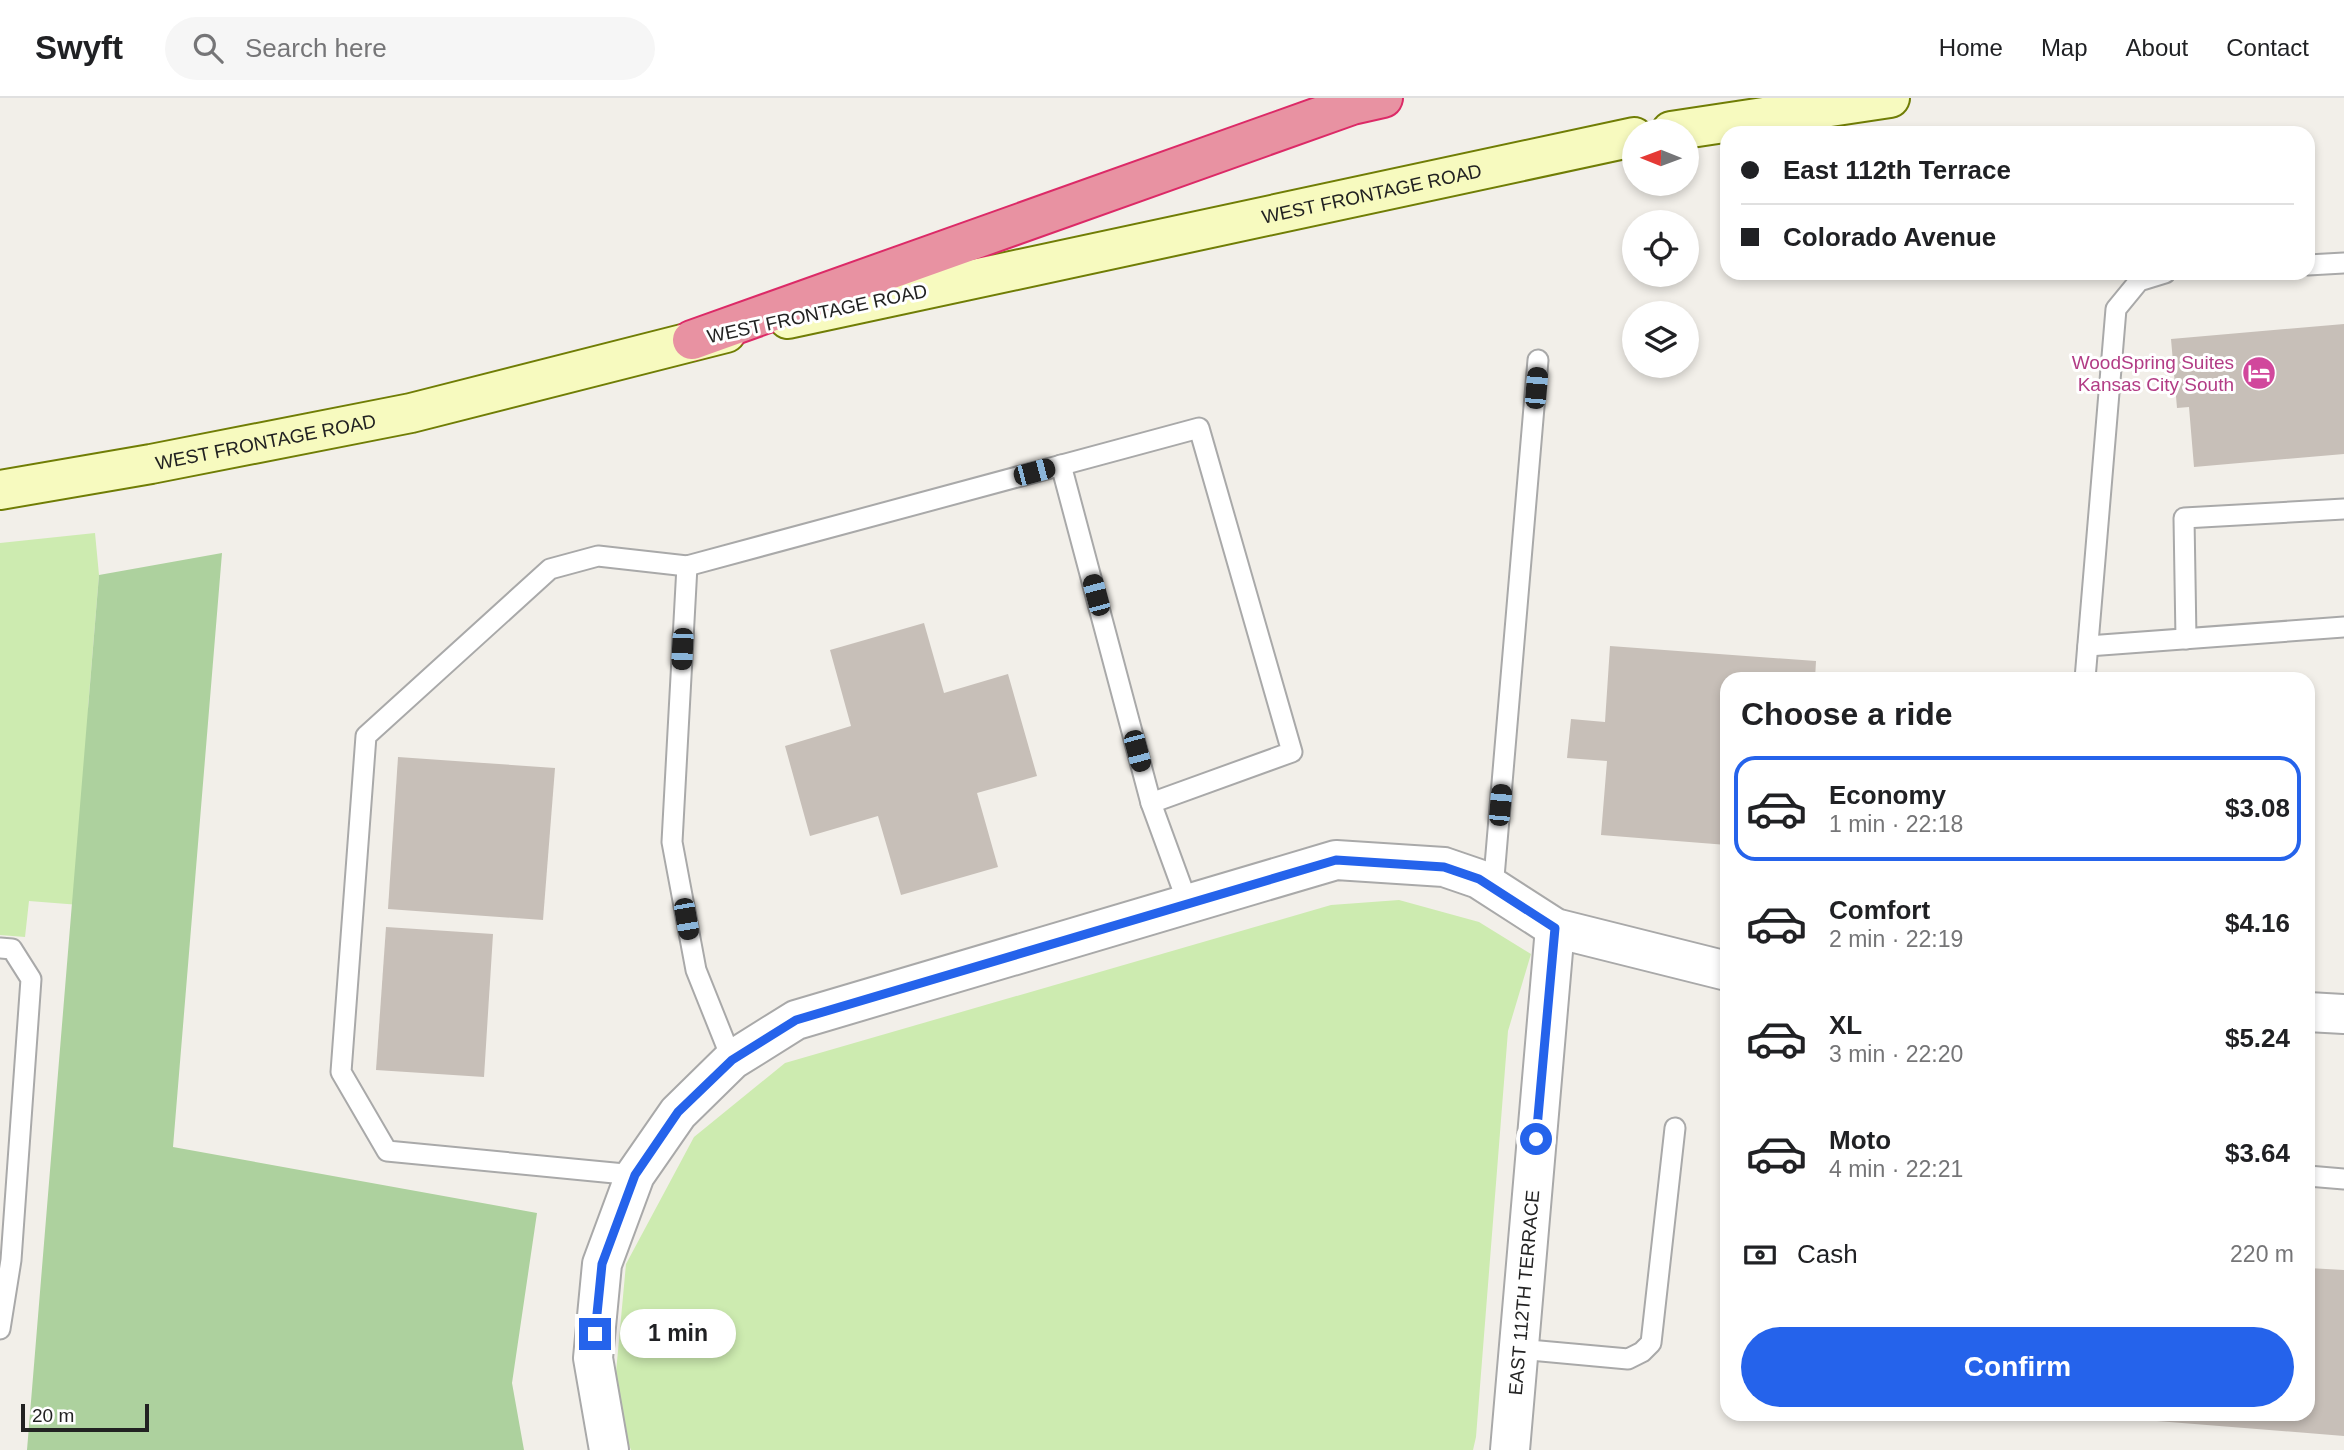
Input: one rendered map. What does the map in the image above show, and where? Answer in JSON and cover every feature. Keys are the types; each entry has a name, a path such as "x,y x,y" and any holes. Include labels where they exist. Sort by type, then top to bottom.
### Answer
{"highway":[{"path":"692,340 1352,104 1383,98"}],"street":[{"path":"1699,127 1890,98"},
{"name":"WEST FRONTAGE ROAD","path":"0,490 151,464 411,413 692,340 1622,139"},
{"path":"609,1450 593,1358 602,1264 635,1175 678,1112 732,1060 796,1020 1336,860 1444,867 1479,879 1555,928 1720,969"},
{"name":"EAST 112TH TERRACE","path":"1510,1450 1555,928"},
{"path":"2315,1012 2344,1014"}],"lane":[{"path":"2315,265 2344,263"},
{"path":"2086,672 2116,309 2141,280"},
{"path":"1493,889 1538,360"},
{"path":"635,1175 387,1151 341,1072 366,736 550,569 598,556 687,566 1199,428 1293,752 1151,803"},
{"path":"1061,465 1151,803 1188,904"},
{"path":"2186,639 2185,519 2344,509"},
{"path":"687,566 672,842 696,970 732,1060"},
{"path":"2088,646 2344,627"},
{"path":"0,948 12,949 31,979 0,1329"},
{"path":"1518,1349 1628,1359 1642,1353 1651,1343 1675,1128"},
{"path":"2315,1177 2344,1179"}],"green space":[{"path":"95,533 99,575 88,708 102,723 80,905 29,901 25,937 0,935 0,543"},
{"path":"222,553 173,1147 537,1213 512,1383 524,1450 27,1450 99,575"},
{"path":"1399,900 1479,922 1531,954 1508,1031 1473,1450 631,1450 613,1405 626,1264 694,1137 785,1063 1331,905"}],"building":[{"name":"WoodSpring Suites Kansas City South","path":"2344,324 2344,454 2194,467 2189,407 2177,408 2171,339"},
{"path":"924,623 944,693 1008,674 1037,776 977,793 998,867 901,895 878,816 810,836 785,746 851,726 830,650"},
{"path":"1610,646 1816,661 1815,672 1720,672 1720,844 1601,835 1607,761 1567,758 1571,719 1605,722"},
{"path":"398,757 555,768 543,920 388,909"},
{"path":"386,927 493,934 484,1077 376,1070"},
{"path":"2315,1268 2344,1270 2344,1436 2157,1421 2315,1421"}],"place":[{"name":"WoodSpring Suites Kansas City South","path":"2259,373"}],"route":[{"path":"595,1334 602,1264 635,1175 678,1112 732,1060 796,1020 1336,860 1444,867 1479,879 1555,928 1536,1139"}]}
